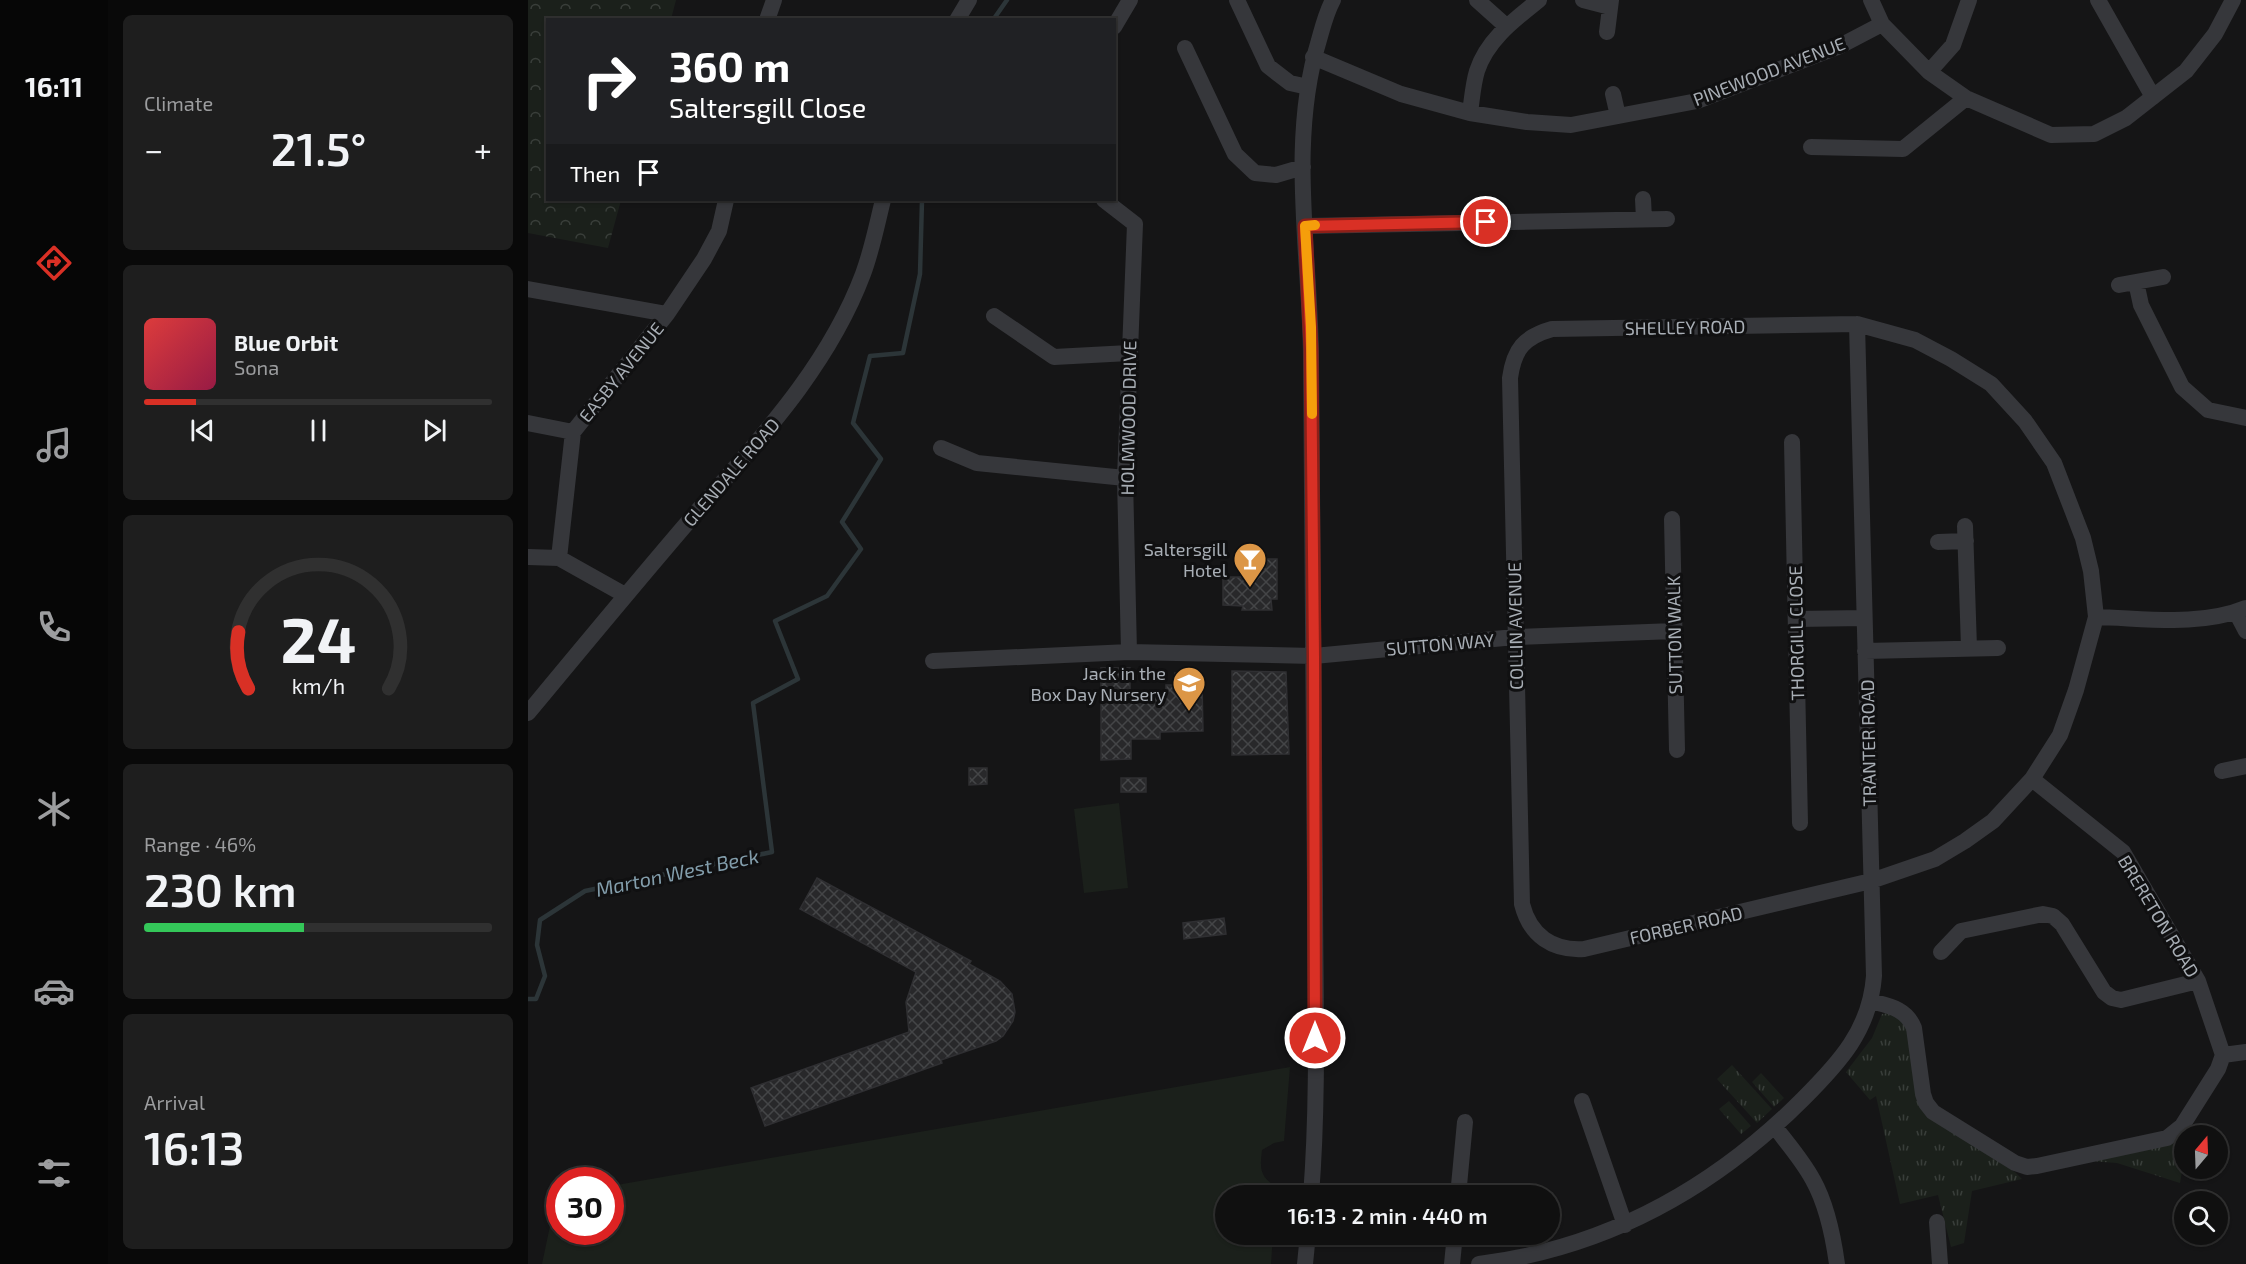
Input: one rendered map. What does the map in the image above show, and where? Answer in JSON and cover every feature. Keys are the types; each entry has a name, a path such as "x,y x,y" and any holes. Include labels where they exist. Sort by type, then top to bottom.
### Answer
{"street":[{"path":"768,18 774,0"},
{"path":"958,18 969,0"},
{"path":"1116,24 1130,0"},
{"path":"1237,0 1268,66 1290,83 1308,87"},
{"path":"1312,1185 1316,1103 1314,656 1311,327 1303,166 1308,87 1314,57 1333,0"},
{"path":"1477,0 1506,26"},
{"path":"1470,113 1477,71 1486,51 1506,26 1539,0"},
{"path":"1583,0 1610,3 1607,32"},
{"path":"1871,0 1882,24 1929,72 1966,98 2050,135 2094,134 2126,118 2186,71 2215,34 2233,0"},
{"path":"1929,72 1953,45 1969,0"},
{"path":"2098,0 2153,97"},
{"name":"PINEWOOD AVENUE","path":"1314,57 1401,94 1470,113 1527,122 1571,125 1697,101 1840,46 1882,24"},
{"path":"1185,48 1235,154 1255,173 1276,175 1303,166"},
{"path":"1613,94 1618,116"},
{"path":"1811,147 1903,149 1966,98"},
{"path":"1643,199 1644,219"},
{"name":"EASBY AVENUE","path":"560,558 573,432 667,314 705,259 719,231 726,201"},
{"name":"GLENDALE ROAD","path":"528,713 625,595 785,410 823,354 863,274 883,201"},
{"name":"HOLMWOOD DRIVE","path":"1105,201 1134,224 1125,478 1129,652"},
{"path":"1305,226 1667,219"},
{"path":"2119,285 2163,277"},
{"path":"2136,282 2140,305 2182,387 2208,410 2246,418"},
{"path":"528,289 667,314"},
{"path":"994,316 1054,357 1129,353"},
{"name":"SHELLEY ROAD","path":"1518,349 1539,333 1552,329 1857,324 1915,340 1952,359 1991,384 2025,421 2054,463 2083,538 2091,571 2096,617"},
{"name":"TRANTER ROAD","path":"1479,1264 1536,1254 1588,1239 1662,1207 1701,1184 1775,1127 1855,1040 1870,1001 1874,976 1857,324"},
{"name":"COLLIN AVENUE","path":"1518,349 1512,362 1510,378 1522,904"},
{"path":"528,423 573,432"},
{"name":"THORGILL CLOSE","path":"1792,442 1800,823"},
{"path":"941,448 977,463 1125,478"},
{"name":"SUTTON WALK","path":"1672,519 1677,750"},
{"path":"1938,542 1965,534 1969,648"},
{"path":"528,557 560,558 625,595"},
{"path":"2096,617 2188,619 2214,617 2241,610 2246,631"},
{"name":"FORBER ROAD","path":"1522,904 1525,916 1542,939 1569,950 1584,949 1871,881 1935,859 1993,821 2032,779 2060,735 2076,690 2096,617"},
{"path":"1796,619 1864,618"},
{"name":"SUTTON WAY","path":"933,661 1129,652 1314,656 1515,637 1674,631"},
{"path":"1865,651 1998,648"},
{"path":"2222,771 2246,768"},
{"name":"BRERETON ROAD","path":"2032,779 2123,852 2198,981 2223,1055"},
{"path":"1941,952 1961,931 2043,914 2053,916 2062,924 2104,992 2112,998 2121,1000 2198,981"},
{"path":"1870,1001 1902,1011 1910,1018 1914,1028 1923,1094 1933,1112 2015,1163 2027,1167 2167,1138 2182,1126 2218,1069 2223,1055 2246,1052"},
{"path":"1582,1101 1625,1224"},
{"path":"1459,1185 1465,1122"},
{"path":"1775,1127 1814,1181 1825,1209 1838,1264"},
{"path":"1937,1221 1940,1264"},
{"path":"1305,1264 1307,1245"},
{"path":"1452,1264 1454,1245"}],"green space":[{"path":"528,0 676,0 671,18 546,18 546,201 621,201 608,248 528,233"},
{"path":"1119,803 1128,888 1084,893 1074,809"},
{"path":"1888,1013 1905,1021 1930,1118 2015,1172 2022,1179 1972,1191 1964,1243 1951,1247 1938,1195 1900,1204 1876,1096 1870,1100 1846,1072 1872,1038 1882,1014"},
{"path":"1732,1065 1772,1109 1757,1123 1717,1079"},
{"path":"1290,1067 1284,1141 1274,1143 1262,1150 1262,1171 1267,1180 1274,1185 1215,1185 1215,1245 1272,1245 1271,1264 542,1264 546,1245 624,1245 624,1184"},
{"path":"1761,1073 1784,1098 1774,1107 1752,1082"},
{"path":"1729,1101 1751,1126 1741,1134 1719,1109"},
{"path":"2174,1136 2174,1179 2181,1179 2180,1183 2117,1163 2090,1161"}],"building":[{"name":"Saltersgill Hotel","path":"1245,552 1262,553 1262,559 1277,559 1277,599 1271,599 1272,610 1242,610 1243,606 1223,605 1223,577 1241,577 1240,559 1246,559"},
{"path":"1101,668 1130,668 1130,693 1166,693 1166,685 1175,685 1175,673 1193,673 1193,683 1202,683 1203,731 1160,732 1160,739 1131,739 1131,759 1101,760"},
{"path":"1232,671 1286,672 1289,754 1232,755"},
{"path":"969,768 987,768 987,784 969,785"},
{"path":"1121,778 1146,778 1146,792 1121,792"},
{"path":"817,878 971,961 969,964 1000,981 1012,994 1015,1012 1013,1021 1003,1036 996,1041 941,1060 942,1063 765,1126 751,1088 909,1032 906,1002 916,972 800,909"},
{"path":"1224,918 1226,934 1184,939 1183,923"}],"waterway":[{"name":"Marton West Beck","path":"994,18 1007,0"},
{"name":"Marton West Beck","path":"528,999 536,999 545,976 537,945 540,920 585,891 772,852 753,703 798,679 775,621 827,596 861,549 842,522 881,459 853,423 870,356 903,353 920,274 922,201"}],"slow traffic":[{"path":"1312,414 1311,327 1305,226 1315,225"}],"place":[{"name":"Saltersgill Hotel","path":"1250,588"},
{"name":"Jack in the Box Day Nursery","path":"1189,712"}],"route":[{"path":"1315,1038 1311,327 1305,226 1486,222"}]}
